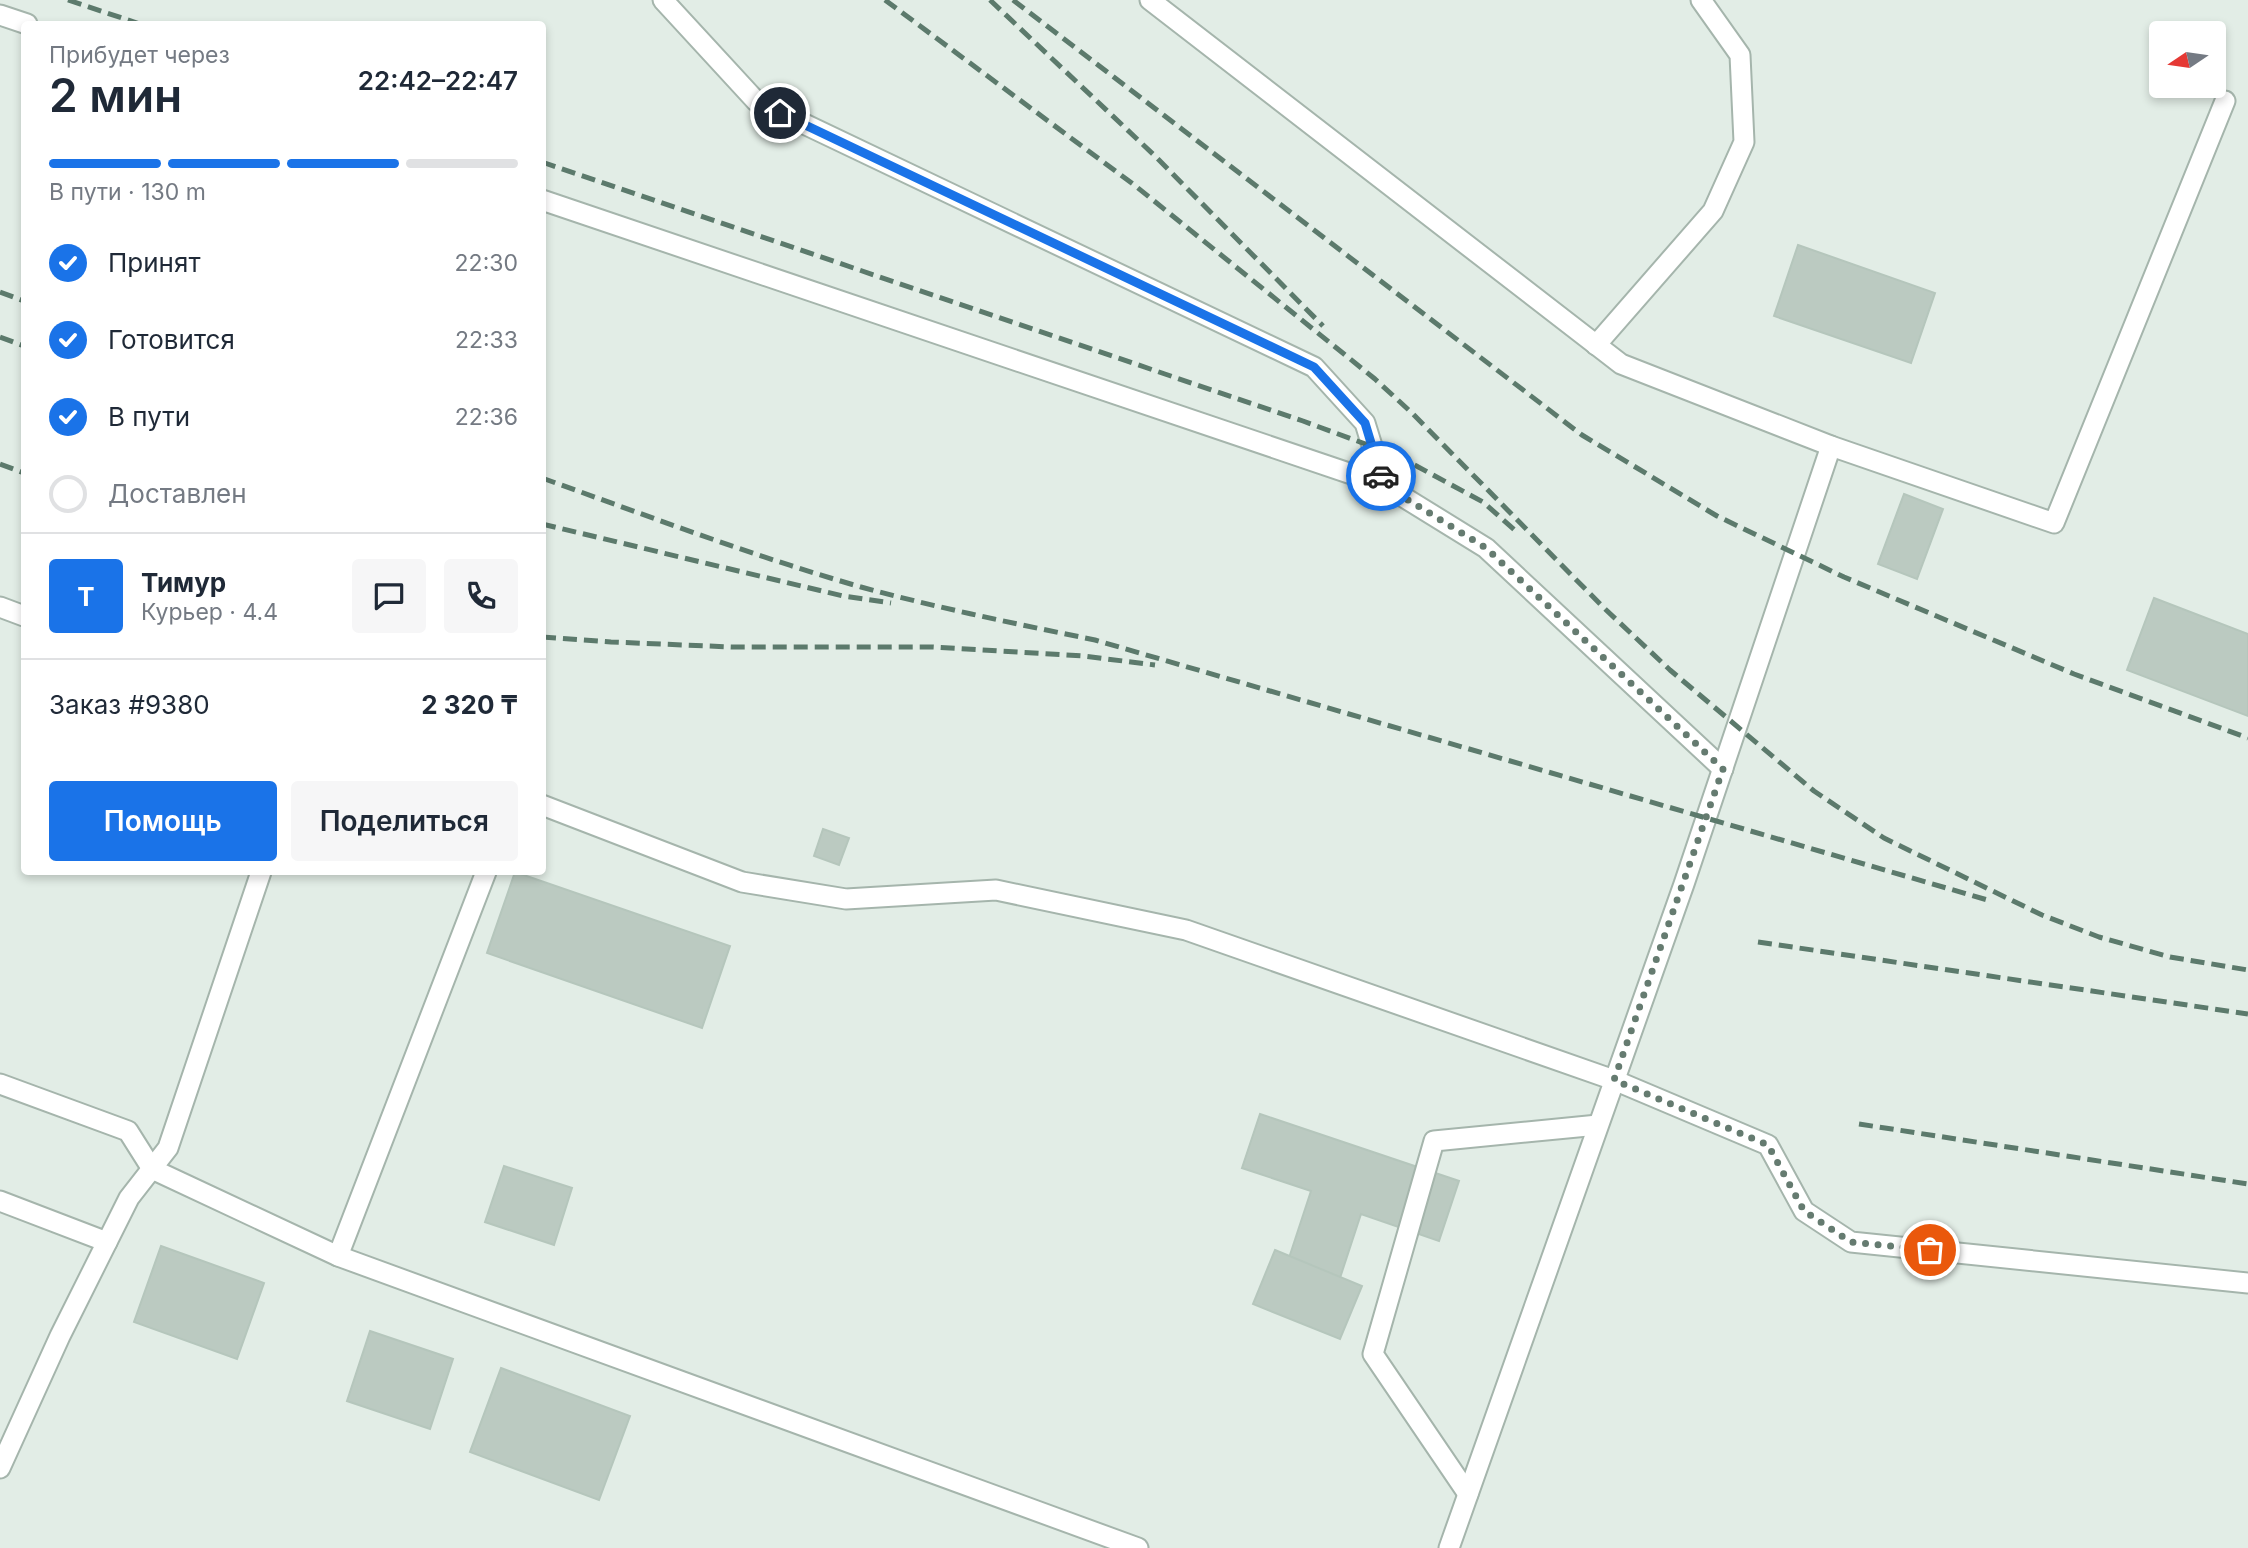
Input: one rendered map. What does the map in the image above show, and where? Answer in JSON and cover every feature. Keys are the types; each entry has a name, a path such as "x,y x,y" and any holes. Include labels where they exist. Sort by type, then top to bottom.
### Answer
{"lane":[{"path":"663,0 756,101 1314,367 1365,423 1384,485"},
{"path":"1150,0 1620,364 1831,446 2054,523 2225,101"},
{"path":"1596,345 1713,211 1744,142 1740,55 1702,0"},
{"path":"0,15 21,22"},
{"path":"546,201 1384,485 1486,548 1723,769"},
{"path":"1449,1548 1723,769 1831,446"},
{"path":"0,607 21,615"},
{"path":"546,807 742,882 846,898 996,890 1186,930 1614,1080 1768,1145 1804,1211 1851,1242 2248,1283"},
{"path":"0,1468 60,1336 128,1198 168,1148 260,875"},
{"path":"338,1256 485,875"},
{"path":"0,1084 128,1131 152,1169 338,1256 1138,1548"},
{"path":"1468,1494 1373,1354 1434,1142 1598,1125"},
{"path":"0,1201 107,1242"}],"building":[{"path":"1798,245 1935,293 1911,363 1774,316"},
{"path":"1904,494 1943,509 1917,579 1878,564"},
{"path":"2154,598 2248,634 2248,716 2127,670"},
{"path":"823,829 849,838 839,865 814,856"},
{"path":"514,875 524,875 730,946 702,1028 487,953"},
{"path":"1260,1114 1459,1181 1439,1241 1361,1214 1338,1284 1286,1267 1311,1191 1242,1168"},
{"path":"504,1166 572,1188 554,1245 485,1222"},
{"path":"161,1246 264,1283 237,1359 134,1322"},
{"path":"1275,1250 1362,1286 1340,1339 1253,1304"},
{"path":"370,1331 453,1359 430,1429 347,1401"},
{"path":"501,1368 630,1416 599,1500 470,1452"}],"railway":[{"path":"68,0 131,21"},
{"path":"885,0 1133,184 1375,379 1412,413 1604,608 1670,670 1814,791 1884,838 2042,915 2099,937 2170,957 2248,970"},
{"path":"990,0 1155,156 1323,326"},
{"path":"1013,0 1582,435 1717,516 1844,577 2074,674 2248,738"},
{"path":"546,163 1303,421 1398,456 1483,502 1517,532"},
{"path":"0,292 21,300"},
{"path":"0,337 21,345"},
{"path":"0,464 21,472"},
{"path":"546,479 741,549 861,587 948,609 1095,640 1991,901"},
{"path":"546,525 843,596 891,603"},
{"path":"546,637 731,647 933,647 1083,656 1155,665"},
{"path":"1758,942 2248,1014"},
{"path":"1859,1124 2248,1184"}],"way so far":[{"path":"1381,476 1384,485 1486,548 1723,769 1614,1080 1768,1145 1804,1211 1851,1242 1930,1250"}],"route":[{"path":"780,113 1314,367 1365,423 1381,476"}]}
